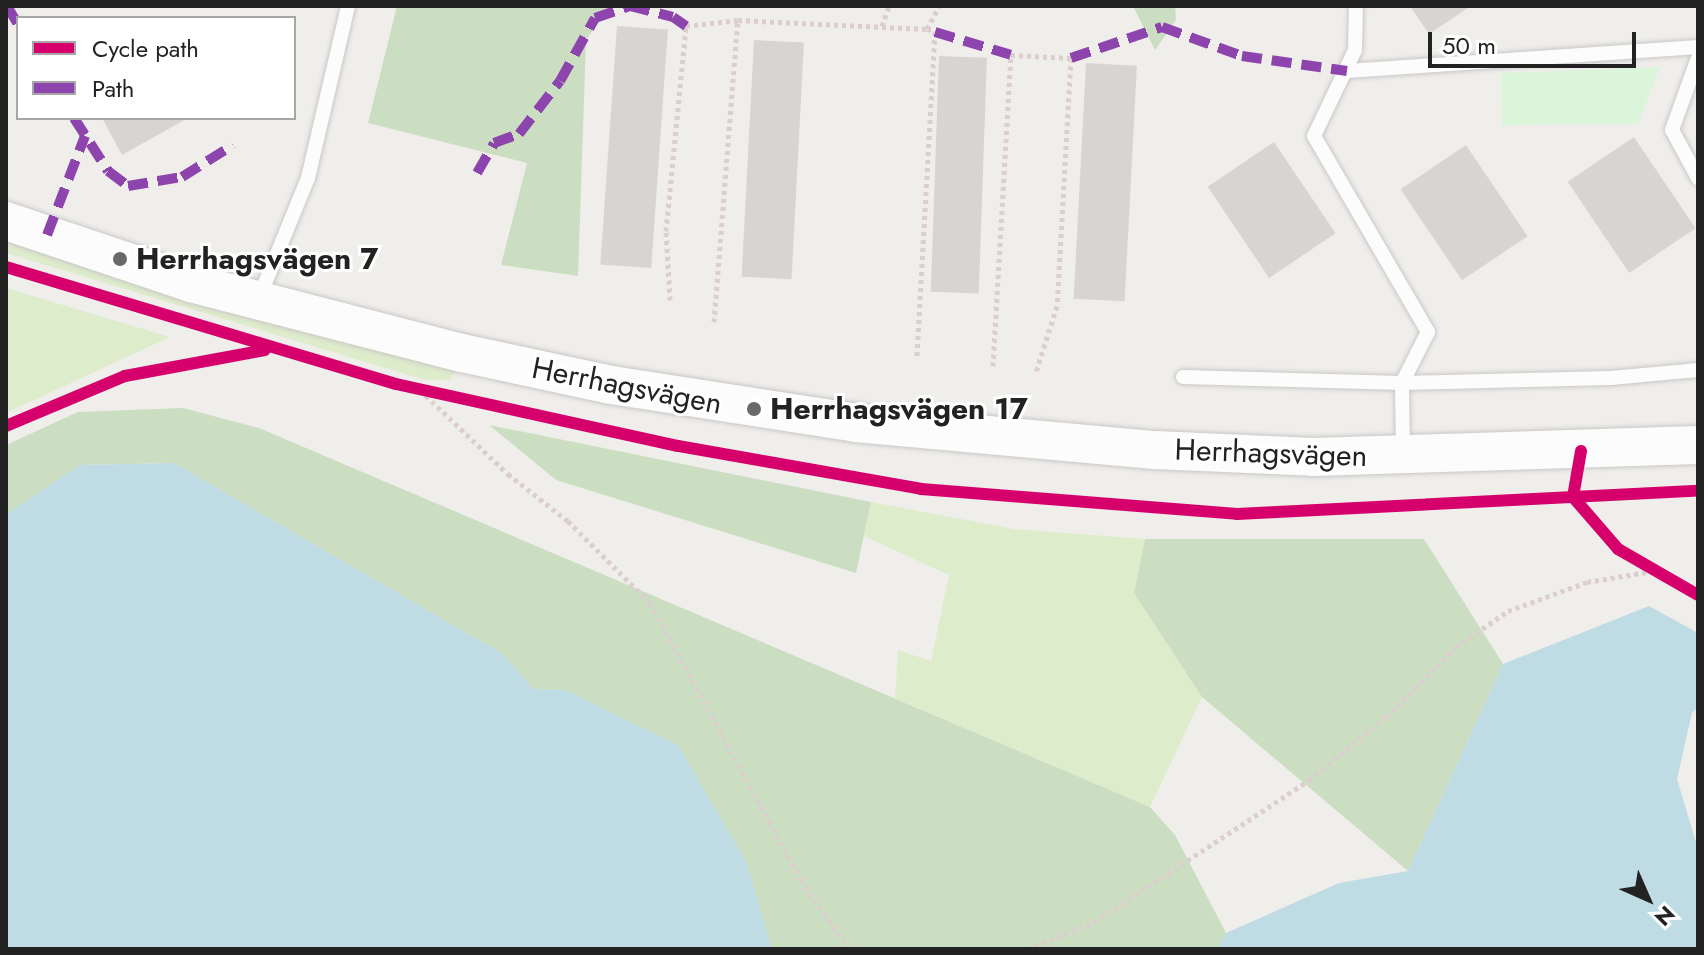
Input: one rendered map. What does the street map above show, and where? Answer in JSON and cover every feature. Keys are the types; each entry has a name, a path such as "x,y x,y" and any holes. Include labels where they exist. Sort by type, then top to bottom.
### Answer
{"street":[{"name":"Herrhagsvägen","path":"6,221 258,302 552,372 754,409 1155,450 1403,457 1698,445"}],"lane":[{"path":"258,302 308,178 348,6"},
{"path":"1356,6 1355,50 1314,136 1428,332 1402,383 1403,457"},
{"path":"1347,71 1698,47"},
{"path":"1698,58 1672,130 1698,178"},
{"path":"1183,377 1402,383 1611,378 1698,370"}],"path":[{"path":"882,26 889,6"},
{"path":"927,29 939,6"},
{"path":"714,322 738,20"},
{"path":"670,300 666,231 686,26 738,20 927,29 935,32 917,355"},
{"path":"993,366 1011,55 1071,58 1057,306 1036,372"},
{"path":"414,388 450,396"},
{"path":"414,388 508,474 568,521 650,603 801,880 849,949"},
{"path":"1629,557 1659,574"},
{"path":"1027,949 1094,922 1309,780 1386,717 1456,647 1508,611 1587,582 1659,574"}],"green space":[{"path":"397,6 610,6 586,40 578,276 501,265 527,163 368,123"},
{"path":"1133,6 1175,6 1176,20 1155,50"},
{"path":"1660,67 1638,124 1502,125 1501,73"},
{"path":"6,241 325,338 461,360 450,380 425,380 6,253"},
{"path":"6,288 170,337 6,413"},
{"path":"183,408 259,428 1150,807 1175,835 1226,933 1217,949 772,949 566,690 533,689 503,654 174,463 80,465 6,514 6,445 78,412"},
{"path":"489,425 871,502 856,573 556,480"},
{"path":"871,502 1014,529 1145,539 1134,593 1202,697 1150,807 895,698 898,650 931,661 949,575 864,536"},
{"path":"1145,539 1424,539 1503,664 1408,871 1202,697 1134,593"}],"water":[{"path":"174,463 503,654 533,689 566,690 678,745 746,861 772,949 6,949 6,514 80,465"},
{"path":"1649,606 1698,633 1698,707 1692,713 1677,779 1698,849 1698,949 1217,949 1226,933 1339,883 1408,871 1503,664"}],"building":[{"path":"1410,6 1471,6 1429,34"},
{"path":"617,26 668,30 651,268 600,264"},
{"path":"754,40 804,43 792,279 742,277"},
{"path":"939,56 987,58 979,294 931,292"},
{"path":"1086,63 1137,66 1125,301 1074,299"},
{"path":"103,120 184,120 122,155"},
{"path":"1634,137 1696,228 1629,273 1568,182"},
{"path":"1274,142 1336,233 1269,278 1208,187"},
{"path":"1466,145 1528,236 1462,280 1401,189"}],"marked path":[{"path":"7,6 16,21"},
{"path":"477,173 494,143 519,134 560,81 595,18 630,6 673,17 686,26"},
{"path":"1071,58 1162,27 1242,56 1347,71"},
{"path":"935,32 1011,55"},
{"path":"75,120 108,171 128,186 182,177 233,145"},
{"path":"47,235 85,136"}],"cycle path":[{"path":"6,267 396,384 678,446 921,489 1237,514 1698,491"},
{"path":"6,426 125,376 265,350"},
{"path":"1581,451 1573,497 1618,549 1698,595"}],"place":[{"name":"Herrhagsvägen 7","path":"120,259"},
{"name":"Herrhagsvägen 17","path":"754,409"}]}
